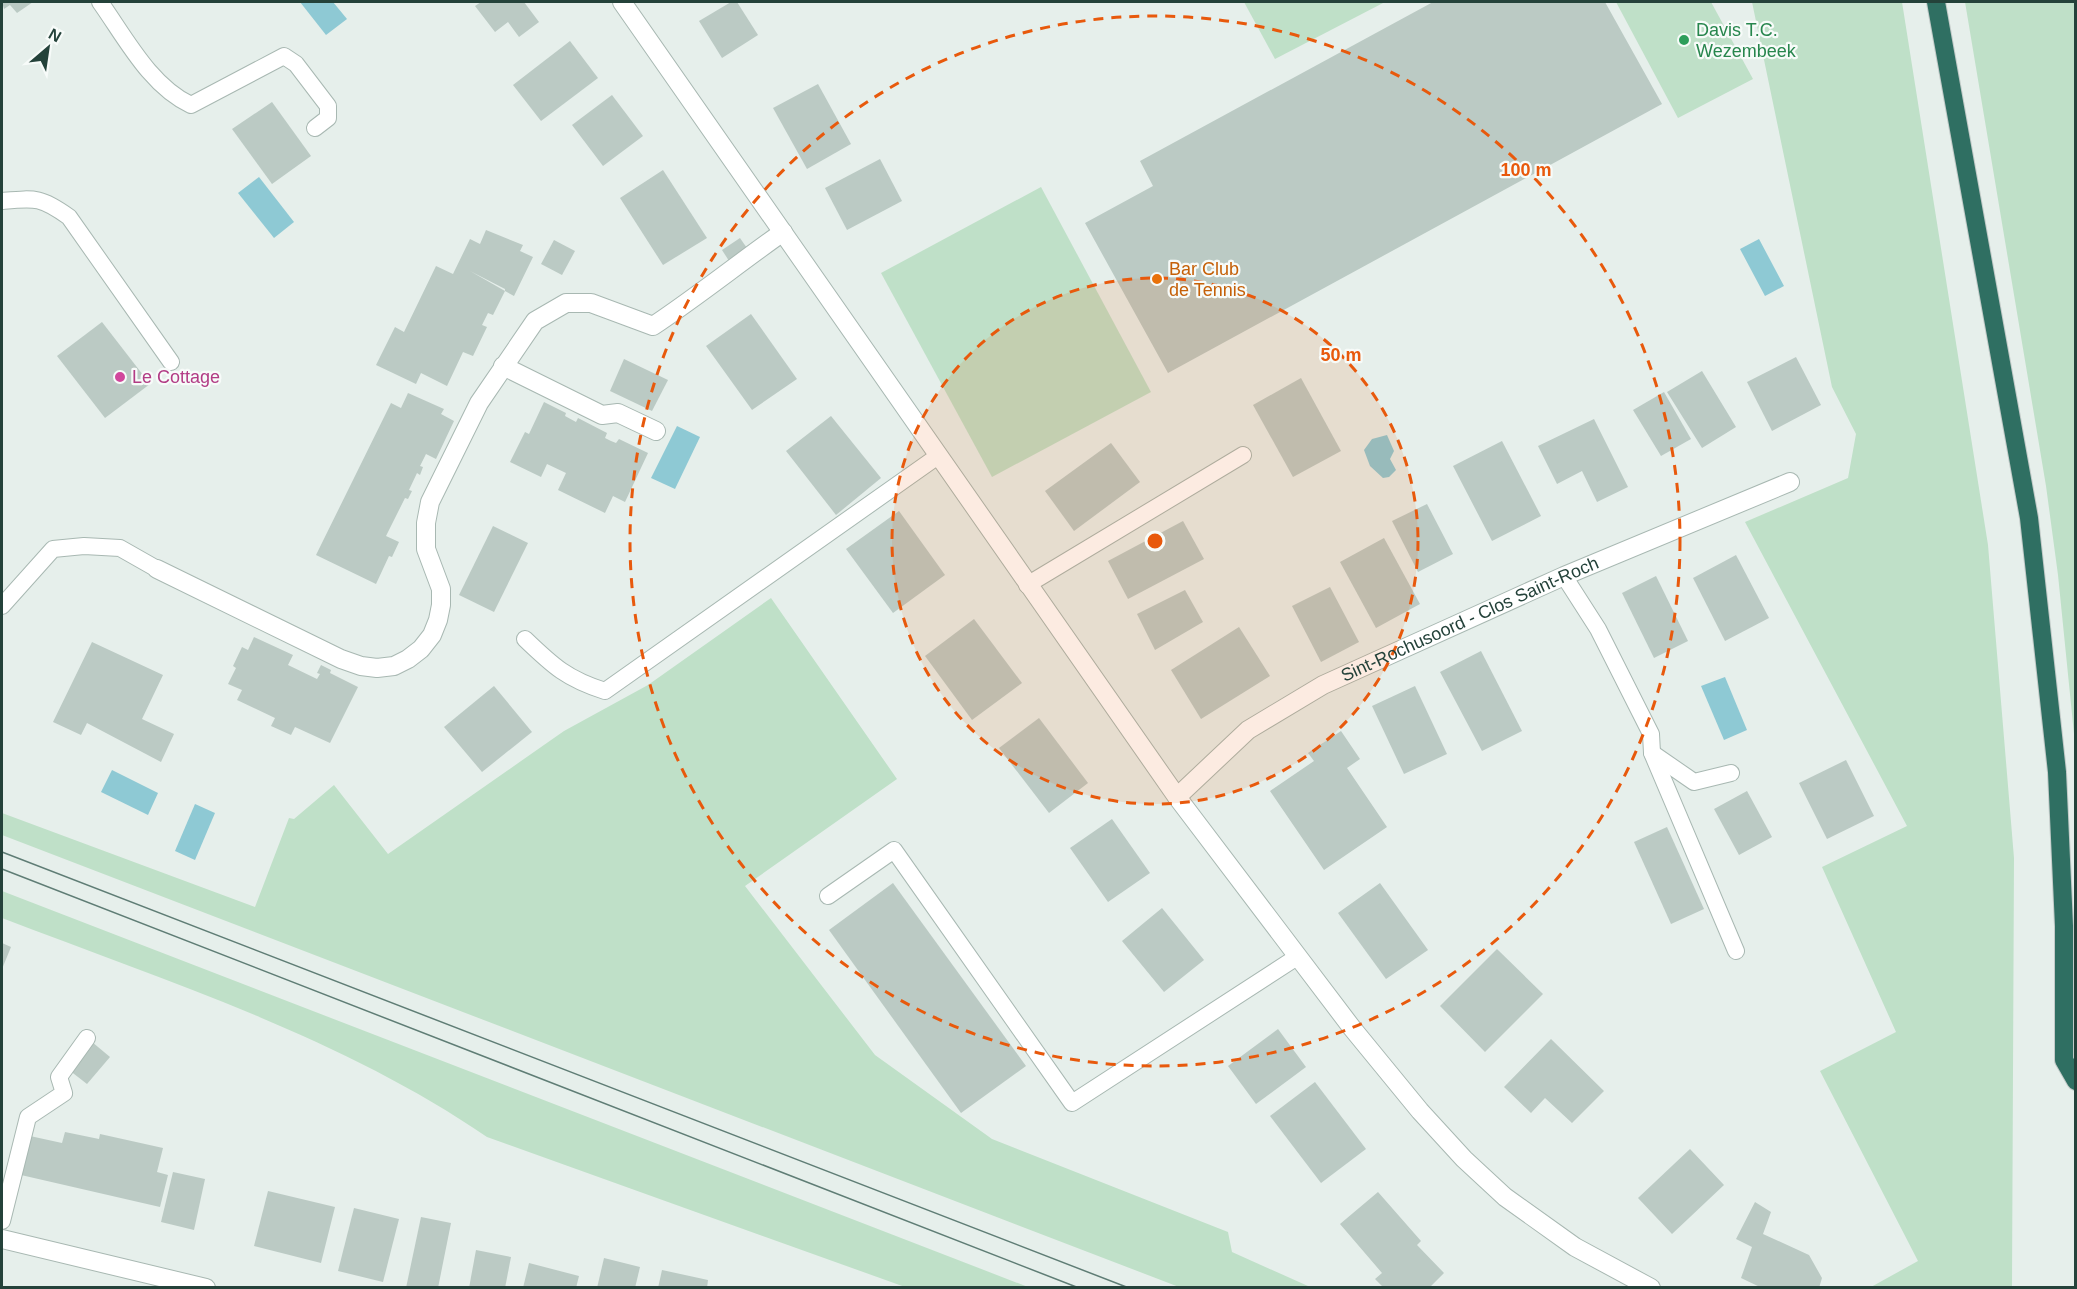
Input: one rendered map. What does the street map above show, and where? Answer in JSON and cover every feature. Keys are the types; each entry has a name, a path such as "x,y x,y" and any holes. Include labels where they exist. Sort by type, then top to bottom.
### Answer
{"highway":[{"path":"1936,2 2029,518 2057,772 2064,926 2064,1060 2076,1081"}],"street":[{"path":"622,2 1177,797 1297,957 1420,1111 1464,1159 1505,1197 1543,1226 1631,1283 1651,1287"},
{"path":"157,569 341,659 360,666 377,669 394,666 408,659 421,649 432,635 441,605 441,589 426,549 426,523 430,502 479,404 534,321 566,303 591,303 653,326 709,288 731,269 783,232"},
{"path":"503,366 602,415 618,413 656,431"},
{"name":"Sint-Rochusoord - Clos Saint-Roch","path":"1177,797 1248,730 1323,685 1564,576 1790,482"},
{"path":"2,1239 206,1287"}],"lane":[{"path":"100,2 155,79 179,99 191,105 284,56 296,64 328,106 328,118 315,128"},
{"path":"2,201 28,199 47,202 69,217 171,362"},
{"path":"1027,585 1243,454"},
{"path":"525,639 554,667 582,684 605,691 938,456"},
{"path":"2,606 53,549 84,546 120,548 157,569"},
{"path":"1564,576 1598,628 1651,734 1652,753 1736,951"},
{"path":"1652,753 1694,783 1731,773"},
{"path":"828,896 894,850 1072,1103 1297,957"},
{"path":"2,1221 28,1117 63,1093 59,1077 87,1038"}],"green space":[{"path":"1244,2 1385,2 1275,59"},
{"name":"Davis T.C. Wezembeek","path":"1616,2 1711,2 1753,79 1678,118"},
{"path":"1752,2 1902,2 1988,545 2014,858 2012,1287 1871,1287 1918,1261 1820,1071 1896,1032 1822,867 1907,826 1745,522 1848,478 1856,434 1832,387"},
{"path":"1965,2 2075,2 2075,744 2058,575 2046,486"},
{"path":"1041,187 1151,392 992,477 881,273"},
{"path":"771,598 897,779 745,886 875,1055 992,1139 1228,1232 1232,1252 1308,1287 1179,1287 2,835 2,813 255,907 289,818 294,819 334,785 388,854 564,731 648,685"},
{"path":"2,891 1028,1287 905,1287 487,1137 431,1101 313,1040 189,989 2,918"}],"water":[{"path":"300,2 333,2 347,19 326,35"},
{"path":"259,177 294,222 274,238 238,193"},
{"path":"1759,239 1784,286 1765,296 1740,249"},
{"path":"677,426 700,437 675,489 651,478"},
{"path":"1387,435 1394,451 1390,459 1396,470 1389,477 1383,478 1370,466 1364,450 1372,439"},
{"path":"1725,677 1747,730 1724,740 1701,686"},
{"path":"112,770 158,793 148,815 101,792"},
{"path":"195,804 215,813 195,860 175,851"}],"building":[{"path":"2,2 33,2 17,13 10,5 4,9"},
{"path":"481,2 524,2 539,22 519,37 508,22 495,32 475,6"},
{"path":"731,2 737,2 758,35 722,58 699,21"},
{"path":"1433,2 1605,2 1662,104 1168,373 1085,223 1153,186 1140,161"},
{"path":"570,41 598,78 541,121 513,85"},
{"path":"818,84 851,144 807,169 773,108"},
{"path":"612,95 643,136 603,166 572,125"},
{"path":"272,102 311,156 272,184 232,129"},
{"path":"880,159 902,201 847,230 825,188"},
{"path":"663,170 707,238 663,265 620,198"},
{"path":"486,230 523,245 520,251 533,257 514,296 505,291 493,315 488,313 482,325 487,327 473,356 463,352 447,386 421,373 416,384 376,365 395,327 404,332 436,266 453,274 470,239 480,244","holes":["470,271 505,289 505,291"]},
{"path":"740,238 749,251 731,264 722,250"},
{"path":"554,240 575,251 562,275 541,264"},
{"path":"751,314 797,379 752,410 706,346"},
{"path":"102,322 150,384 105,418 57,356"},
{"path":"1796,357 1821,405 1772,431 1747,382"},
{"path":"624,359 668,380 652,411 610,391"},
{"path":"1702,371 1736,427 1702,448 1667,392"},
{"path":"1301,378 1341,451 1293,477 1253,405"},
{"path":"1664,392 1691,439 1661,456 1633,410"},
{"path":"408,393 444,409 441,414 454,421 436,459 426,454 420,466 423,467 420,475 417,473 409,490 412,491 408,499 405,498 386,536 399,542 392,557 389,556 376,584 316,555 391,403 401,408"},
{"path":"544,402 566,413 565,416 576,422 578,418 607,433 605,438 611,441 616,443 619,439 648,453 625,502 613,496 605,513 558,490 566,473 547,464 541,477 510,462 525,432 529,434"},
{"path":"831,416 881,478 836,515 786,451"},
{"path":"1594,419 1628,487 1597,502 1582,471 1557,484 1538,446"},
{"path":"1502,441 1541,516 1492,541 1453,466"},
{"path":"1111,443 1140,482 1074,531 1045,491"},
{"path":"1427,504 1453,554 1418,572 1392,521"},
{"path":"899,511 945,575 893,613 846,549"},
{"path":"1183,521 1204,559 1128,599 1108,561"},
{"path":"493,526 528,543 494,612 459,595"},
{"path":"1384,538 1420,604 1376,628 1340,562"},
{"path":"1736,555 1769,618 1725,641 1693,578"},
{"path":"1656,576 1688,641 1654,658 1622,593"},
{"path":"1330,587 1359,642 1321,662 1292,606"},
{"path":"1185,590 1203,622 1155,650 1137,614"},
{"path":"974,619 1022,683 972,720 925,656"},
{"path":"1239,627 1270,676 1201,719 1171,670"},
{"path":"254,637 293,655 288,665 317,679 321,665 331,670 330,673 358,687 330,743 295,727 291,735 271,726 275,718 237,700 242,690 228,684 236,668 233,666 242,647 248,650"},
{"path":"92,642 163,675 142,719 174,734 161,762 87,723 81,735 53,722"},
{"path":"1481,651 1522,731 1482,751 1440,672"},
{"path":"494,686 532,732 482,772 444,727"},
{"path":"1415,686 1447,754 1404,774 1372,706"},
{"path":"1039,718 1088,783 1049,813 999,748"},
{"path":"1341,731 1360,759 1347,768 1387,827 1324,870 1270,791 1314,761 1308,753"},
{"path":"1846,760 1874,816 1827,839 1799,783"},
{"path":"1747,791 1772,837 1739,855 1714,809"},
{"path":"1112,819 1150,873 1108,902 1070,848"},
{"path":"1667,827 1704,909 1671,924 1634,842"},
{"path":"893,883 1026,1066 961,1113 829,930"},
{"path":"1380,883 1428,950 1386,979 1338,913"},
{"path":"1162,908 1204,960 1164,992 1122,941"},
{"path":"2,943 11,947 2,969"},
{"path":"1497,949 1543,994 1485,1052 1440,1006"},
{"path":"1278,1029 1306,1067 1256,1104 1228,1066"},
{"path":"1551,1039 1604,1091 1572,1123 1545,1098 1531,1113 1504,1087"},
{"path":"92,1042 110,1057 87,1084 69,1070"},
{"path":"1315,1082 1366,1149 1321,1183 1270,1116"},
{"path":"65,1132 99,1139 100,1134 163,1148 157,1172 168,1175 160,1207 21,1175 30,1136 62,1143"},
{"path":"1690,1149 1724,1185 1672,1234 1638,1198"},
{"path":"173,1172 205,1179 194,1230 161,1222"},
{"path":"268,1191 335,1207 321,1263 254,1246"},
{"path":"1378,1192 1421,1241 1417,1245 1444,1273 1429,1288 1384,1288 1375,1279 1382,1273 1340,1224"},
{"path":"1755,1202 1771,1212 1763,1234 1809,1255 1822,1278 1819,1288 1762,1288 1741,1278 1752,1247 1736,1239"},
{"path":"354,1208 399,1219 383,1282 338,1271"},
{"path":"421,1217 451,1223 438,1288 406,1288"},
{"path":"476,1250 511,1257 505,1288 469,1288"},
{"path":"604,1258 640,1267 635,1288 597,1288"},
{"path":"529,1263 579,1276 576,1288 523,1288"},
{"path":"662,1270 708,1280 707,1288 658,1288"}],"tram line":[{"path":"2,852 1129,1288"},
{"path":"2,869 1079,1288"}],"place":[{"name":"Davis T.C. Wezembeek","path":"1684,40"},
{"name":"Bar Club de Tennis","path":"1157,279"},
{"name":"Le Cottage","path":"120,377"}]}
